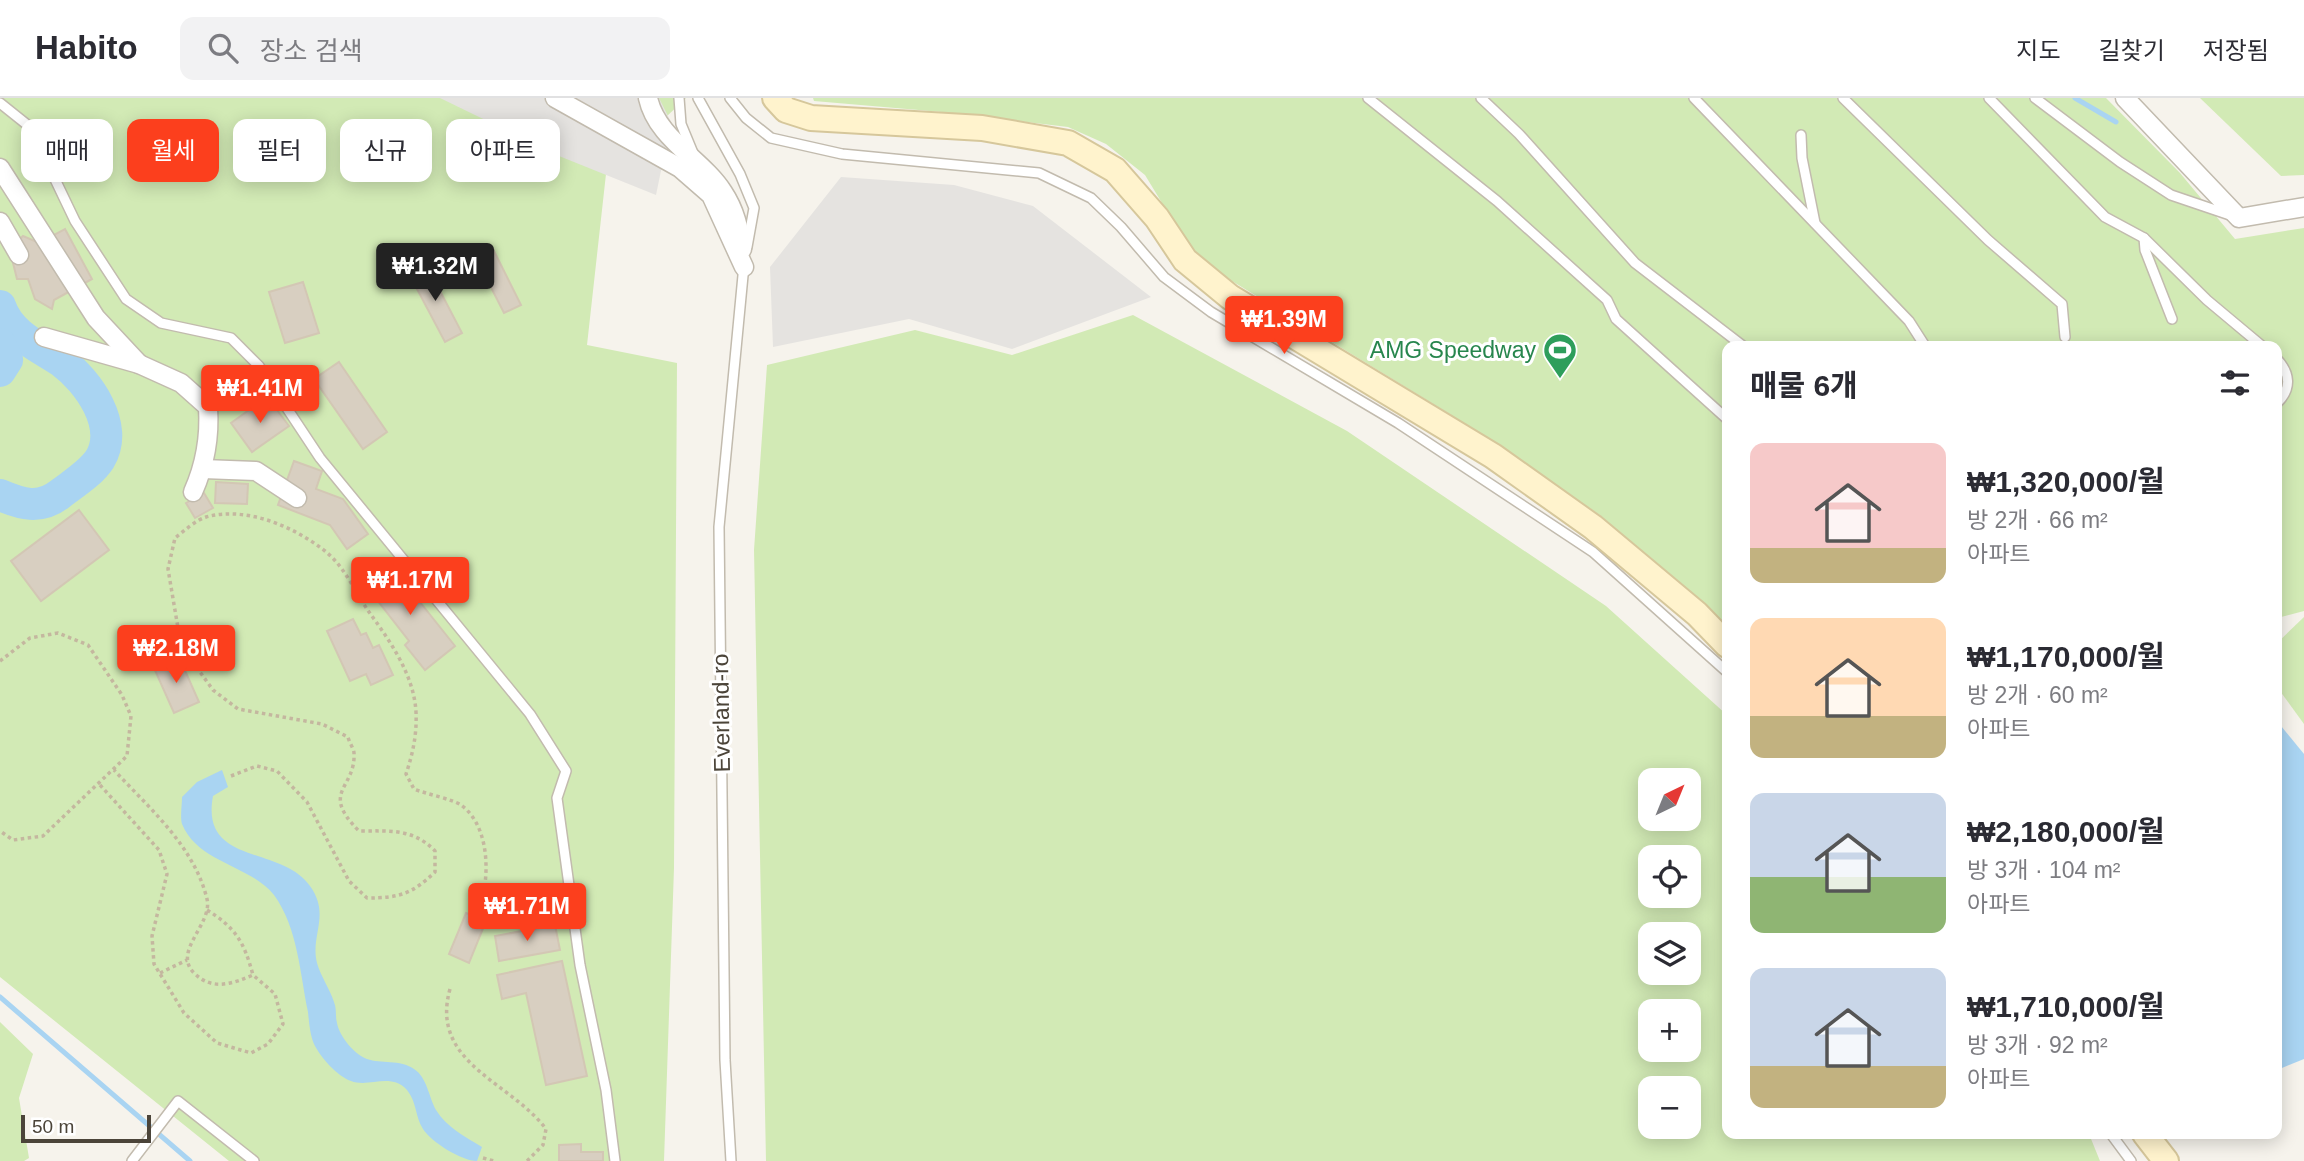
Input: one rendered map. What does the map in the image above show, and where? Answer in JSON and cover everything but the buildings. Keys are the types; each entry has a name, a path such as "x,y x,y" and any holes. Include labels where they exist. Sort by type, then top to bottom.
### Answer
{"street":[{"path":"555,98 680,168 711,195 744,267"},
{"path":"648,98 673,141 722,191 739,224 744,267"},
{"path":"775,98 786,110 811,118 982,128 1056,141 1068,144 1115,170 1157,218 1185,260 1230,297 1493,456 1592,527 1697,614 1722,640"},
{"path":"802,98 836,118"},
{"path":"2125,98 2239,218 2304,207"},
{"path":"0,168 96,318 139,364"},
{"path":"0,222 19,255"},
{"path":"44,337 139,364 181,383 208,407 210,433 203,469 193,492"},
{"path":"203,469 256,471 297,498"},
{"path":"2149,1139 2166,1161"}],"lane":[{"path":"679,98 681,124 711,195"},
{"name":"Everland-ro","path":"698,98 740,174 754,208 744,267 719,527 725,1060 732,1161"},
{"path":"730,98 746,118 771,138 842,153 1039,173 1091,198 1121,227 1164,277 1211,312 1398,423 1593,552 1722,668"},
{"path":"1368,98 1497,201 1607,300 1616,319 1722,414"},
{"path":"1481,98 1519,134 1635,263 1736,341"},
{"path":"1693,98 1909,321 1922,341"},
{"path":"1843,98 1989,240 2062,304 2065,337"},
{"path":"1989,98 2105,217 2144,238 2207,300 2256,341"},
{"path":"2035,98 2119,162 2171,195 2239,218"},
{"path":"0,103 30,127 75,221 126,299 161,323 231,338 259,366 320,458 530,714 566,771 557,798 580,965 606,1090 615,1161"},
{"path":"1801,135 1802,158 1815,225"},
{"path":"2144,238 2145,250 2172,319"},
{"path":"2282,373 2288,385 2282,395"},
{"path":"132,1161 178,1101 254,1161"},
{"path":"2115,1139 2130,1161"}],"path":[{"path":"231,776 257,766 277,771 307,802 349,881 367,898 387,898 415,891 435,872 435,851 421,837 393,831 359,831 344,816 340,799 354,753 348,737 322,724 238,709 213,690 192,661 178,628 168,569 175,538 205,517 245,512 291,531 326,552 346,575 384,633 409,678 416,710 415,746 406,775 414,789 460,804 478,825 488,868 484,890"},
{"path":"0,661 30,638 58,634 88,645 122,695 131,716 127,756 100,785 43,836 13,840 0,831"},
{"path":"114,770 175,836 194,863 208,902 204,924 190,946 187,960 193,972 216,985 234,983 253,975"},
{"path":"100,785 159,850 167,874 152,936 154,964 184,1013 217,1043 251,1054 268,1044 283,1024 275,994 253,975 245,945 225,922 206,910"},
{"path":"160,974 187,960"},
{"path":"450,989 445,1006 447,1029 476,1070 534,1113 546,1129 544,1145 527,1161"},
{"path":"483,1158 494,1161"}],"green space":[{"path":"0,98 686,98 606,174 587,345 677,363 674,868 664,1161 229,1161 0,977"},
{"name":"AMG Speedway","path":"813,98 2106,98 2180,173 2235,239 2304,228 2304,611 2282,617 2282,341 1722,341 1722,624 1600,515 1448,413 1196,259 1145,175 1106,144 1068,127 814,101"},
{"path":"2200,98 2304,98 2304,175 2281,176"},
{"path":"1133,315 1347,431 1606,606 1722,710 1722,1139 2091,1139 2100,1161 766,1161 754,550 767,365 915,330 1012,355"},
{"path":"2304,617 2304,724 2282,694 2282,638"},
{"path":"0,1022 33,1054 19,1098 29,1158 24,1161 0,1161"}],"shaded area":[{"path":"440,98 659,98 671,122 656,195 560,156 560,119 483,119"},
{"path":"841,177 954,185 1033,206 1151,297 1012,349 909,319 773,347 770,267"}],"water":[{"path":"2282,727 2304,754 2304,1059 2282,1068"},
{"path":"222,770 228,787 213,796 212,818 219,834 230,844 246,852 281,864 297,873 316,896 320,916 316,943 317,963 332,997 338,1028 344,1039 358,1054 367,1059 403,1064 418,1073 445,1122 482,1147 477,1161 455,1154 427,1134 420,1124 410,1095 401,1085 387,1081 358,1083 346,1079 335,1071 317,1049 311,1033 297,952 282,908 264,885 200,847 182,824 182,797 197,782"}],"waterway":[{"path":"2075,98 2116,122"},
{"path":"0,306 18,332 62,362 82,381 98,405 106,433 105,446 96,464 53,499 30,504 0,495"},
{"path":"0,344 7,360 0,371"},
{"path":"0,997 190,1161"}],"place":[{"name":"AMG Speedway","path":"1560,380"}]}
